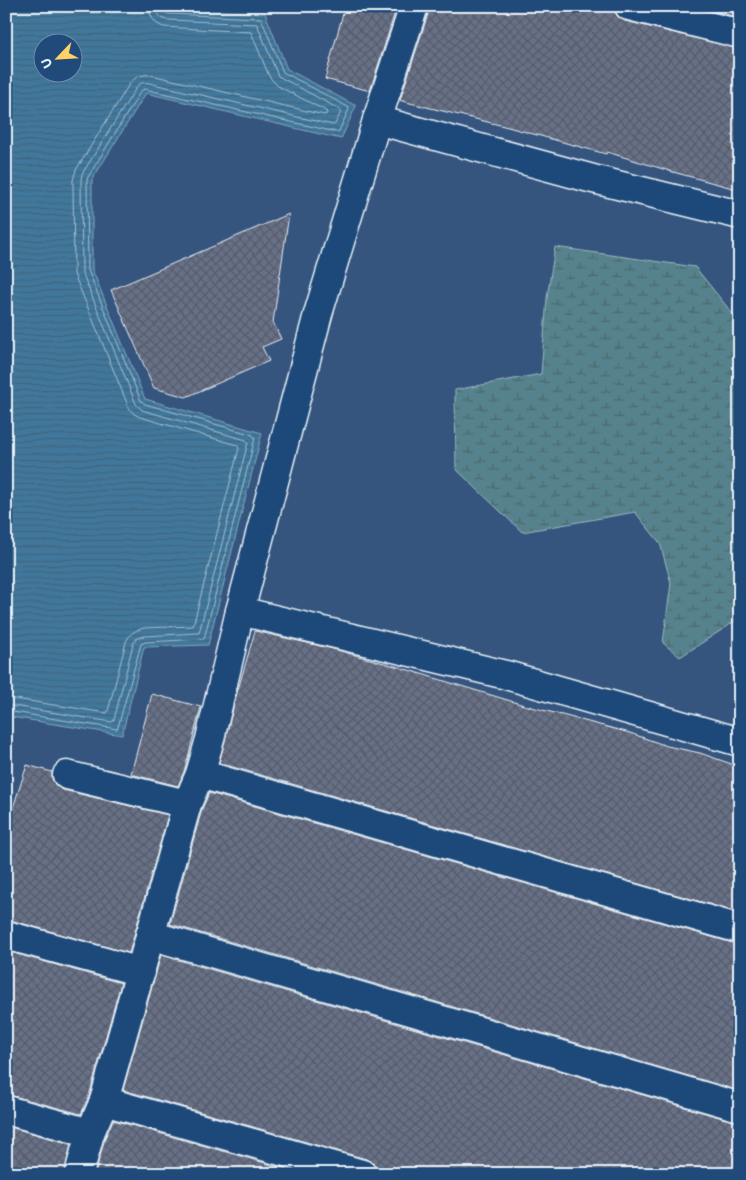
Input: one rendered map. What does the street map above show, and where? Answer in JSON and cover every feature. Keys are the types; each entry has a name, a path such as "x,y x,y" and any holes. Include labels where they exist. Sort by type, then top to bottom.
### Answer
{"street":[{"path":"79,1174 90,1133 104,1101 188,804 200,774 210,739 240,610 318,314 414,6"},
{"path":"629,6 740,34"},
{"path":"377,120 593,179 740,215"},
{"path":"240,610 506,675 740,742"},
{"path":"200,774 740,929"},
{"path":"67,775 188,804"},
{"path":"6,935 140,972"},
{"path":"150,936 740,1106"},
{"path":"104,1101 362,1174"},
{"path":"6,1110 90,1133"}],"green space":[{"path":"555,247 695,267 740,323 740,618 680,657 663,643 671,583 660,543 635,512 522,532 456,469 455,390 541,374 547,298"}],"water":[{"path":"6,6 116,6 265,13 287,69 356,106 341,139 146,93 92,180 92,269 145,399 262,433 208,645 144,647 122,735 11,717 6,730"}],"building":[{"path":"345,6 397,6 370,91 325,79"},
{"path":"429,6 614,6 614,11 618,17 625,21 740,49 740,190 607,152 606,154 400,100"},
{"path":"694,6 740,6 740,18"},
{"path":"289,214 273,322 281,339 262,347 269,361 186,397 154,388 111,290"},
{"path":"255,631 395,666 524,705 630,733 667,746 700,753 740,767 740,913 219,763"},
{"path":"152,694 201,707 185,769 178,786 131,774"},
{"path":"27,765 52,772 52,779 56,786 63,790 168,815 129,953 6,920 6,829"},
{"path":"209,793 740,944 740,1091 170,924 202,809"},
{"path":"6,951 121,983 89,1096 81,1114 6,1095"},
{"path":"161,955 740,1122 740,1174 377,1174 374,1164 366,1159 123,1090"},
{"path":"113,1120 304,1174 95,1174 105,1138"},
{"path":"6,1126 71,1144 64,1174 6,1174"}]}
